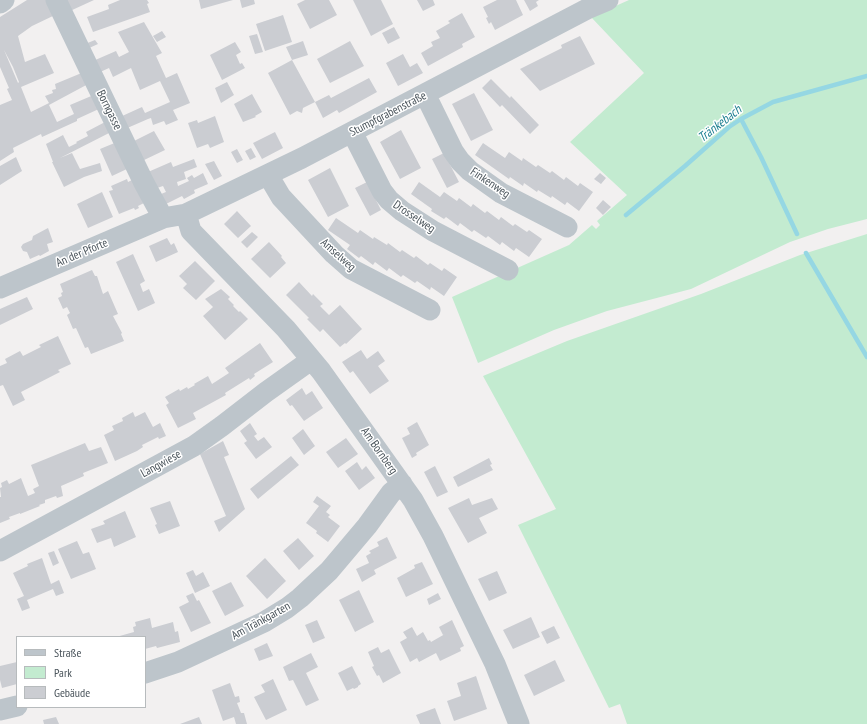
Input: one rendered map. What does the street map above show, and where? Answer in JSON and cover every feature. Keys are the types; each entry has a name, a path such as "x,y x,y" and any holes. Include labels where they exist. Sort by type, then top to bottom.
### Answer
{"street":[{"path":"0,3 4,0"},
{"name":"Borngasse","path":"56,0 144,183 163,218"},
{"name":"Stumpfgrabenstraße","path":"163,218 186,214 268,175 425,94 587,4 608,0"},
{"name":"Finkenweg","path":"425,94 453,151 470,171 501,193 566,227"},
{"name":"Drosselweg","path":"352,132 382,191 389,200 402,211 433,231 508,270"},
{"name":"Amselweg","path":"268,175 281,197 334,254 351,269 430,310"},
{"name":"Am Bornberg","path":"186,214 191,232 286,329 365,431 413,500 433,536 495,664 519,724"},
{"name":"An der Pforte","path":"0,288 163,218"},
{"name":"Langwiese","path":"0,551 194,446 311,360"},
{"name":"Am Tränkgarten","path":"146,672 184,660 264,622 287,608 329,571 391,493 402,484"},
{"path":"0,710 16,706"}],"green space":[{"path":"629,0 867,0 867,219 828,229 790,242 691,289 607,311 554,330 478,363 452,297 569,245 592,225 596,229 600,225 597,221 627,195 570,142 644,73 591,17"},
{"path":"867,234 867,724 627,724 620,704 609,708 518,525 556,509 483,376 567,341 701,294 800,255"}],"building":[{"path":"27,0 48,0 55,15 32,26 18,36 25,62 45,54 54,73 21,87 31,112 49,103 45,96 53,93 52,90 56,89 55,84 84,72 90,83 49,105 57,122 74,114 70,105 96,94 101,108 42,137 41,134 13,148 14,152 0,161 0,105 12,100 7,89 9,88 0,67 0,17","holes":["4,50 19,82 18,83"]},
{"path":"66,0 94,0 70,11"},
{"path":"120,0 147,0 149,3 147,4 150,12 93,32 87,17 109,9 108,5"},
{"path":"199,0 233,0 201,9"},
{"path":"240,0 254,0 255,4 242,8"},
{"path":"305,0 329,0 337,15 310,29 297,4"},
{"path":"353,0 381,0 393,24 371,36"},
{"path":"417,0 433,0 435,5 423,11"},
{"path":"497,0 516,0 523,15 495,30 491,22 489,24 486,18 488,17 483,7"},
{"path":"524,0 539,0 536,2 538,6 530,11"},
{"path":"462,13 475,37 462,44 463,47 428,66 421,53 433,46 431,42 440,38 436,31 450,23 448,21"},
{"path":"283,15 292,42 265,51 256,24"},
{"path":"144,22 162,53 156,56 166,78 177,73 190,103 173,110 178,120 166,125 164,121 153,125 151,118 125,129 120,117 142,107 145,113 170,102 160,81 140,90 131,68 113,77 109,68 98,73 93,61 116,51 119,57 129,52 118,32"},
{"path":"394,27 400,38 388,44 382,33"},
{"path":"162,31 166,37 157,42 153,36"},
{"path":"257,34 263,52 255,54 249,36"},
{"path":"580,36 595,64 540,91 520,69 562,48 561,45"},
{"path":"95,40 98,44 87,49 85,44"},
{"path":"303,41 308,55 292,60 286,47"},
{"path":"350,41 364,66 330,83 317,59"},
{"path":"235,42 241,52 236,55 240,64 242,63 245,68 222,80 210,55"},
{"path":"403,54 410,67 417,63 423,73 398,86 386,63"},
{"path":"292,60 315,102 303,108 302,113 297,111 290,115 268,73"},
{"path":"369,78 377,92 339,113 337,110 323,118 315,102 329,95 331,98"},
{"path":"491,79 510,98 511,96 539,125 530,134 502,105 500,107 482,88"},
{"path":"227,82 234,95 221,103 215,88"},
{"path":"474,93 493,130 471,141 452,104"},
{"path":"252,94 262,112 255,116 256,117 243,122 234,104"},
{"path":"215,116 224,142 210,148 208,144 197,148 188,123 197,120 198,123"},
{"path":"107,121 113,131 60,158 72,153 80,169 100,163 102,171 84,177 64,187 52,162 46,144 63,135 69,147 88,136 86,132"},
{"path":"401,130 421,168 400,179 380,142"},
{"path":"154,131 165,150 142,161 132,142"},
{"path":"275,132 283,148 262,159 253,143"},
{"path":"117,142 129,168 112,176 100,149"},
{"path":"483,143 505,158 509,152 522,161 523,158 536,167 538,165 550,173 552,171 564,180 566,177 578,186 580,183 593,192 579,211 567,202 565,205 552,196 551,198 538,190 537,192 524,183 523,186 510,177 509,179 475,155"},
{"path":"251,148 256,157 250,160 245,151"},
{"path":"237,149 243,160 237,163 231,152"},
{"path":"444,153 459,182 447,188 432,159"},
{"path":"16,157 22,171 0,185 0,166"},
{"path":"194,159 197,167 184,172 186,179 177,182 178,186 189,181 187,178 192,175 194,178 203,173 208,184 194,190 195,193 184,199 182,196 166,204 161,194 166,192 163,186 157,188 148,172 171,162 173,167"},
{"path":"214,161 222,176 214,180 205,164"},
{"path":"330,168 349,206 328,217 308,180"},
{"path":"600,173 606,178 601,184 594,179"},
{"path":"127,179 128,182 134,179 144,203 138,206 139,208 135,210 134,208 119,214 109,191 113,190 111,186"},
{"path":"367,182 381,210 370,216 355,188"},
{"path":"419,182 440,197 444,192 457,201 459,198 471,207 473,204 485,213 487,211 499,220 501,217 513,226 515,224 527,232 529,230 542,239 529,257 516,248 514,251 502,242 500,245 488,236 486,238 474,230 472,232 460,223 458,226 446,217 444,219 431,211 432,209 411,194"},
{"path":"102,192 113,217 88,228 77,204"},
{"path":"603,200 611,207 603,215 596,208"},
{"path":"237,211 251,226 238,238 224,224"},
{"path":"336,218 358,233 360,230 373,239 374,237 387,245 388,243 400,252 402,250 414,258 416,256 428,265 430,263 442,271 444,268 457,277 444,296 431,287 430,290 417,281 415,283 403,275 401,277 389,268 387,271 375,262 373,265 361,256 359,258 347,249 350,245 328,230"},
{"path":"48,228 53,242 47,244 49,251 30,259 27,252 23,251 21,247 23,244 32,240 33,236"},
{"path":"252,232 258,237 247,248 241,242"},
{"path":"167,238 171,245 174,243 178,252 156,262 149,246"},
{"path":"269,242 282,256 281,257 286,263 270,278 251,259"},
{"path":"133,254 145,281 140,284 143,292 149,289 155,303 138,311 116,262"},
{"path":"195,261 215,281 196,300 183,288 187,284 179,276"},
{"path":"92,270 95,276 97,276 103,294 108,291 118,314 113,316 122,333 121,334 124,341 91,354 88,347 85,348 76,328 73,329 67,315 70,313 67,307 63,309 58,298 62,296 61,293 63,292 60,284"},
{"path":"299,282 312,296 313,294 323,304 320,306 329,315 340,305 362,329 346,344 345,343 340,347 323,329 320,332 307,319 309,318 286,295"},
{"path":"221,289 230,297 228,299 234,305 233,306 248,319 225,340 203,316 213,307 205,299"},
{"path":"27,297 33,309 0,325 0,309"},
{"path":"58,336 71,364 58,370 60,372 21,392 25,400 13,406 3,385 0,386 0,366 7,363 5,359 20,351 23,356 41,347 39,345"},
{"path":"260,343 273,362 254,374 255,376 250,380 249,378 225,393 226,395 193,413 196,419 178,428 166,405 169,403 165,397 179,389 180,391 187,387 188,389 208,376 212,384 229,373 225,368"},
{"path":"361,350 367,359 378,351 385,361 378,366 389,381 370,394 353,371 350,373 342,362"},
{"path":"302,388 306,395 312,391 323,408 304,421 292,405 290,406 286,400"},
{"path":"133,412 135,417 145,412 153,427 160,423 166,436 159,439 158,437 142,445 143,447 137,451 115,461 104,435 114,430 112,426 123,421 122,418"},
{"path":"417,422 429,445 416,453 417,455 412,458 402,438 410,434 407,428"},
{"path":"250,423 257,434 254,436 258,441 264,437 272,447 256,459 244,443 247,441 240,431"},
{"path":"303,429 315,446 304,455 292,438"},
{"path":"346,438 358,454 338,468 326,452"},
{"path":"223,441 229,455 224,457 245,509 219,532 214,521 226,516 200,454"},
{"path":"85,443 89,451 101,447 108,463 83,473 84,476 61,486 63,496 57,498 56,496 45,500 45,503 39,505 40,506 9,517 10,519 0,523 1,483 7,480 9,484 21,478 28,496 35,493 33,489 39,486 31,465"},
{"path":"291,456 299,465 258,499 250,489"},
{"path":"489,458 492,464 490,465 493,470 458,487 453,477"},
{"path":"357,462 362,470 366,466 375,478 359,490 345,471"},
{"path":"435,466 448,492 437,497 424,472"},
{"path":"317,496 331,506 326,512 330,515 328,517 340,526 328,542 306,523 319,506 313,502"},
{"path":"469,498 472,505 492,498 498,509 479,518 487,533 468,543 448,508"},
{"path":"170,501 180,526 159,534 155,525 157,524 150,508"},
{"path":"125,511 136,537 114,547 111,538 97,543 91,529 105,524 103,521"},
{"path":"387,537 397,558 374,570 376,574 362,582 356,569 369,563 366,556 371,553 369,551 379,546 377,542"},
{"path":"298,538 314,556 299,570 283,551"},
{"path":"77,541 83,554 89,552 96,569 71,579 58,549"},
{"path":"54,551 59,563 53,566 48,553"},
{"path":"42,558 51,584 59,580 64,593 56,596 53,589 27,600 30,608 22,611 17,599 24,596 13,573 28,566 27,564"},
{"path":"265,558 286,581 267,599 246,576"},
{"path":"422,562 433,584 406,597 397,578 415,568 414,565"},
{"path":"193,570 196,576 203,572 210,586 195,593 186,573"},
{"path":"497,571 507,593 489,601 478,579"},
{"path":"231,582 244,606 225,616 212,591"},
{"path":"359,590 374,622 355,632 339,600"},
{"path":"193,593 197,601 199,600 211,623 191,632 179,607 189,602 186,596"},
{"path":"438,593 441,599 429,605 427,599"},
{"path":"531,617 540,637 513,649 503,630"},
{"path":"150,618 152,628 173,622 175,632 178,631 180,642 157,648 156,646 146,649 146,636 120,636 134,632 133,627 136,626 135,622"},
{"path":"317,620 325,638 313,643 305,625"},
{"path":"452,620 464,646 460,648 461,651 440,661 436,653 419,662 417,658 410,662 400,642 407,638 403,632 412,627 417,636 423,632 428,641 430,640 431,642 445,634 443,635 439,627"},
{"path":"554,626 560,638 547,644 541,632"},
{"path":"267,643 273,656 259,661 254,649"},
{"path":"378,647 381,653 389,649 401,673 383,683 379,675 377,676 372,667 374,666 368,652"},
{"path":"311,653 318,667 306,673 319,700 306,706 293,680 289,681 283,667"},
{"path":"555,660 565,681 534,696 524,675"},
{"path":"16,662 16,684 2,688 0,680 0,666"},
{"path":"352,666 361,684 354,689 353,688 347,691 338,673"},
{"path":"476,676 487,709 454,721 447,701 461,696 457,683"},
{"path":"273,679 287,710 266,720 254,697 265,692 261,685"},
{"path":"230,683 235,697 239,696 240,702 237,703 241,713 244,713 247,724 236,724 234,717 223,721 212,690"},
{"path":"435,708 441,724 420,724 416,715"},
{"path":"56,717 59,724 44,724 43,720"},
{"path":"199,717 202,724 180,724"}],"waterway":[{"name":"Tränkebach","path":"626,215 729,127 741,119 773,102 867,76"},
{"path":"741,119 761,157 797,234"},
{"path":"806,253 867,357"}]}
